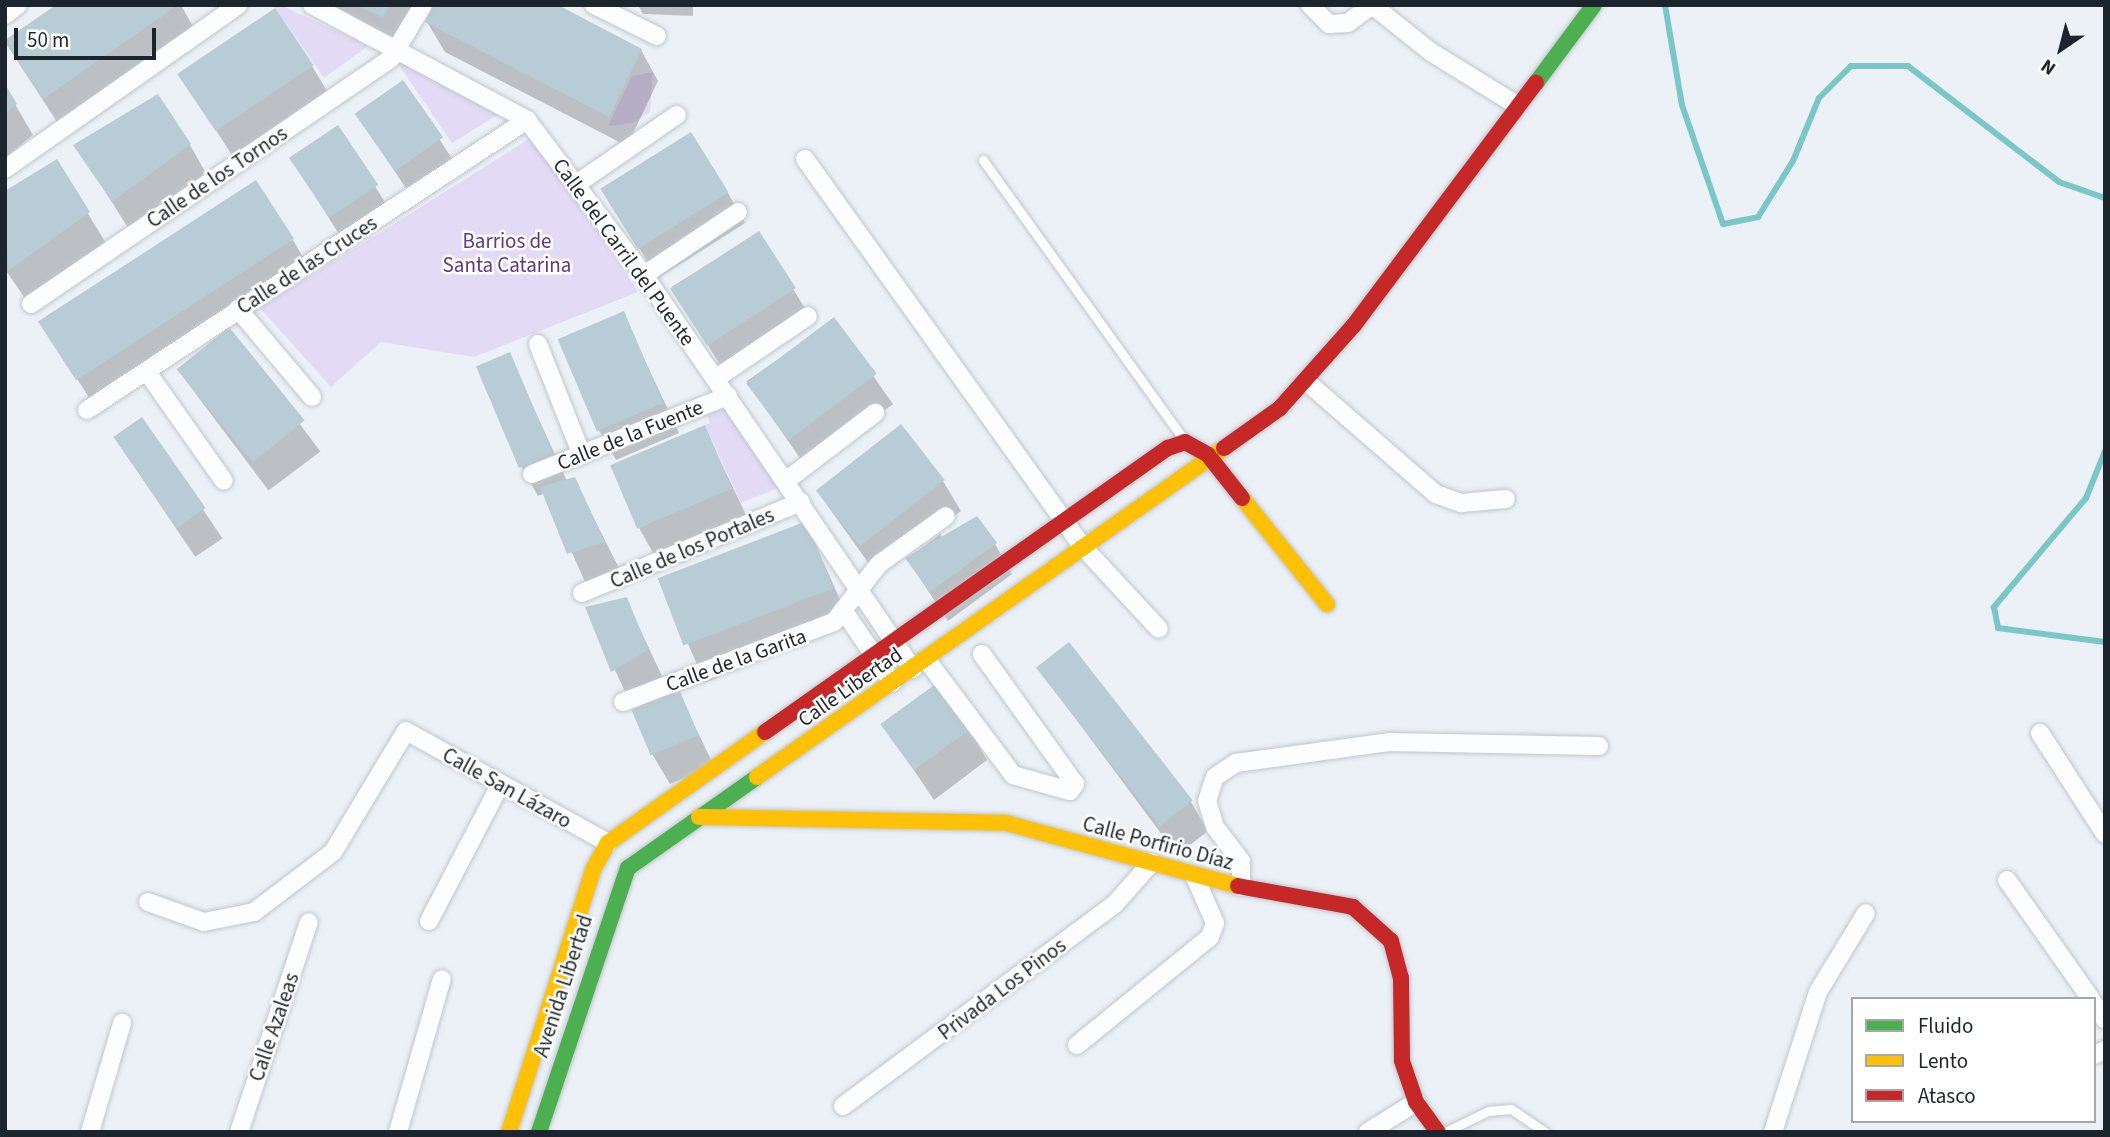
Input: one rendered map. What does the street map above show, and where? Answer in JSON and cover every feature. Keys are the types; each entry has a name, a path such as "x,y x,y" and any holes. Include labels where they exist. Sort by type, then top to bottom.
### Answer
{"street":[{"path":"5,15 18,5"},
{"path":"5,169 238,5"},
{"name":"Calle del Carril del Puente","path":"312,5 402,48 527,120 578,183 644,275 897,639 1013,775 1070,791 1075,783 982,654"},
{"path":"402,48 423,5"},
{"path":"594,5 657,36"},
{"path":"1310,5 1329,24 1348,23 1372,5 1431,52 1518,106"},
{"name":"Calle Libertad","path":"638,859 1084,548 1208,456 1256,426 1307,382 1594,5"},
{"name":"Calle de los Tornos","path":"31,304 402,48"},
{"path":"578,183 677,115"},
{"name":"Calle de las Cruces","path":"88,410 527,120"},
{"path":"805,159 1084,548 1159,629"},
{"path":"644,275 738,212"},
{"path":"238,309 312,397"},
{"path":"715,379 808,316"},
{"path":"538,344 582,455"},
{"path":"146,372 224,481"},
{"path":"1307,382 1436,494 1461,503 1506,499"},
{"name":"Calle de la Fuente","path":"532,474 728,396"},
{"path":"787,480 874,413"},
{"path":"509,1132 594,868 608,843 1065,522 1185,442 1208,456 1327,604"},
{"name":"Calle de los Portales","path":"583,593 801,502"},
{"path":"893,683 844,610 860,583 946,516"},
{"name":"Calle de la Garita","path":"623,702 820,629 844,610"},
{"name":"Calle San Lázaro","path":"148,902 204,922 254,912 333,852 406,731 608,843"},
{"path":"2040,733 2105,834"},
{"path":"1241,887 1241,861 1215,827 1207,801 1216,776 1236,763 1389,742 1599,746"},
{"path":"429,921 500,785"},
{"name":"Calle Porfirio Díaz","path":"698,817 1006,823 1241,887 1341,902 1384,930 1401,978 1402,1062 1416,1102 1438,1132"},
{"name":"Avenida Libertad","path":"539,1132 621,879 638,859"},
{"name":"Privada Los Pinos","path":"843,1106 1114,905 1152,862"},
{"path":"1077,1045 1210,937 1215,923 1194,875"},
{"path":"2007,880 2090,997"},
{"path":"1773,1132 1818,992 1866,913"},
{"name":"Calle Azaleas","path":"239,1132 309,922"},
{"path":"398,1132 442,979"},
{"path":"90,1132 122,1023"},
{"path":"1368,1132 1416,1102"}],"lane":[{"path":"983,160 1185,442"},
{"path":"1445,1132 1488,1111 1511,1109 1545,1132"}],"green space":[{"path":"273,5 281,5 368,46 324,78"},
{"path":"396,61 504,111 452,143"},
{"path":"653,72 650,112 633,123 608,126 632,76"},
{"name":"Barrios de Santa Catarina","path":"537,134 638,292 474,357 381,342 331,387 260,308"},
{"path":"723,404 780,487 741,503 705,425 710,423 706,412"}],"building":[{"path":"56,5 178,5 43,99 5,40"},
{"path":"356,5 390,5 383,18"},
{"path":"433,5 558,5 642,49 609,117 425,22"},
{"path":"275,8 314,65 216,131 177,74"},
{"path":"403,80 443,137 395,171 355,114"},
{"path":"5,84 17,104 5,114"},
{"path":"158,94 191,144 112,202 73,145"},
{"path":"338,125 378,185 329,218 289,158"},
{"path":"691,132 729,192 638,249 600,189"},
{"path":"57,159 90,212 8,271 5,191"},
{"path":"256,180 294,239 76,380 38,322"},
{"path":"759,231 796,288 707,346 670,289"},
{"path":"624,311 663,403 597,431 558,339"},
{"path":"834,317 877,374 789,440 746,383"},
{"path":"229,327 305,420 252,462 177,369"},
{"path":"510,352 553,453 519,468 476,366"},
{"path":"142,417 206,508 177,528 113,437"},
{"path":"901,424 945,480 860,546 816,490"},
{"path":"705,425 732,489 637,529 610,465"},
{"path":"575,477 605,542 567,554 540,487"},
{"path":"977,516 997,543 930,592 905,558"},
{"path":"807,521 833,588 683,646 658,578"},
{"path":"627,597 648,650 611,672 585,607"},
{"path":"1069,642 1193,800 1160,826 1036,668"},
{"path":"937,683 971,729 914,770 880,724"},
{"path":"679,689 699,735 651,755 631,709"}],"waterway":[{"path":"1665,5 1682,105 1723,224 1758,217 1793,161 1819,98 1851,66 1908,66 2059,182 2105,198"},
{"path":"2105,451 2086,498 1994,607 1998,628 2105,642"}],"traffic: fast":[{"path":"1536,83 1594,5"},
{"path":"539,1132 628,868 757,777"}],"traffic: slow":[{"path":"757,777 1224,448"},
{"path":"1242,498 1327,604"},
{"path":"509,1132 594,868 608,843 765,732"},
{"path":"699,817 1006,823 1238,886"}],"traffic: jam":[{"path":"1224,448 1280,408 1354,325 1536,83"},
{"path":"765,732 1168,448 1185,442 1208,455 1242,498"},
{"path":"1238,886 1353,907 1391,941 1401,978 1402,1061 1416,1102 1438,1132"}]}
